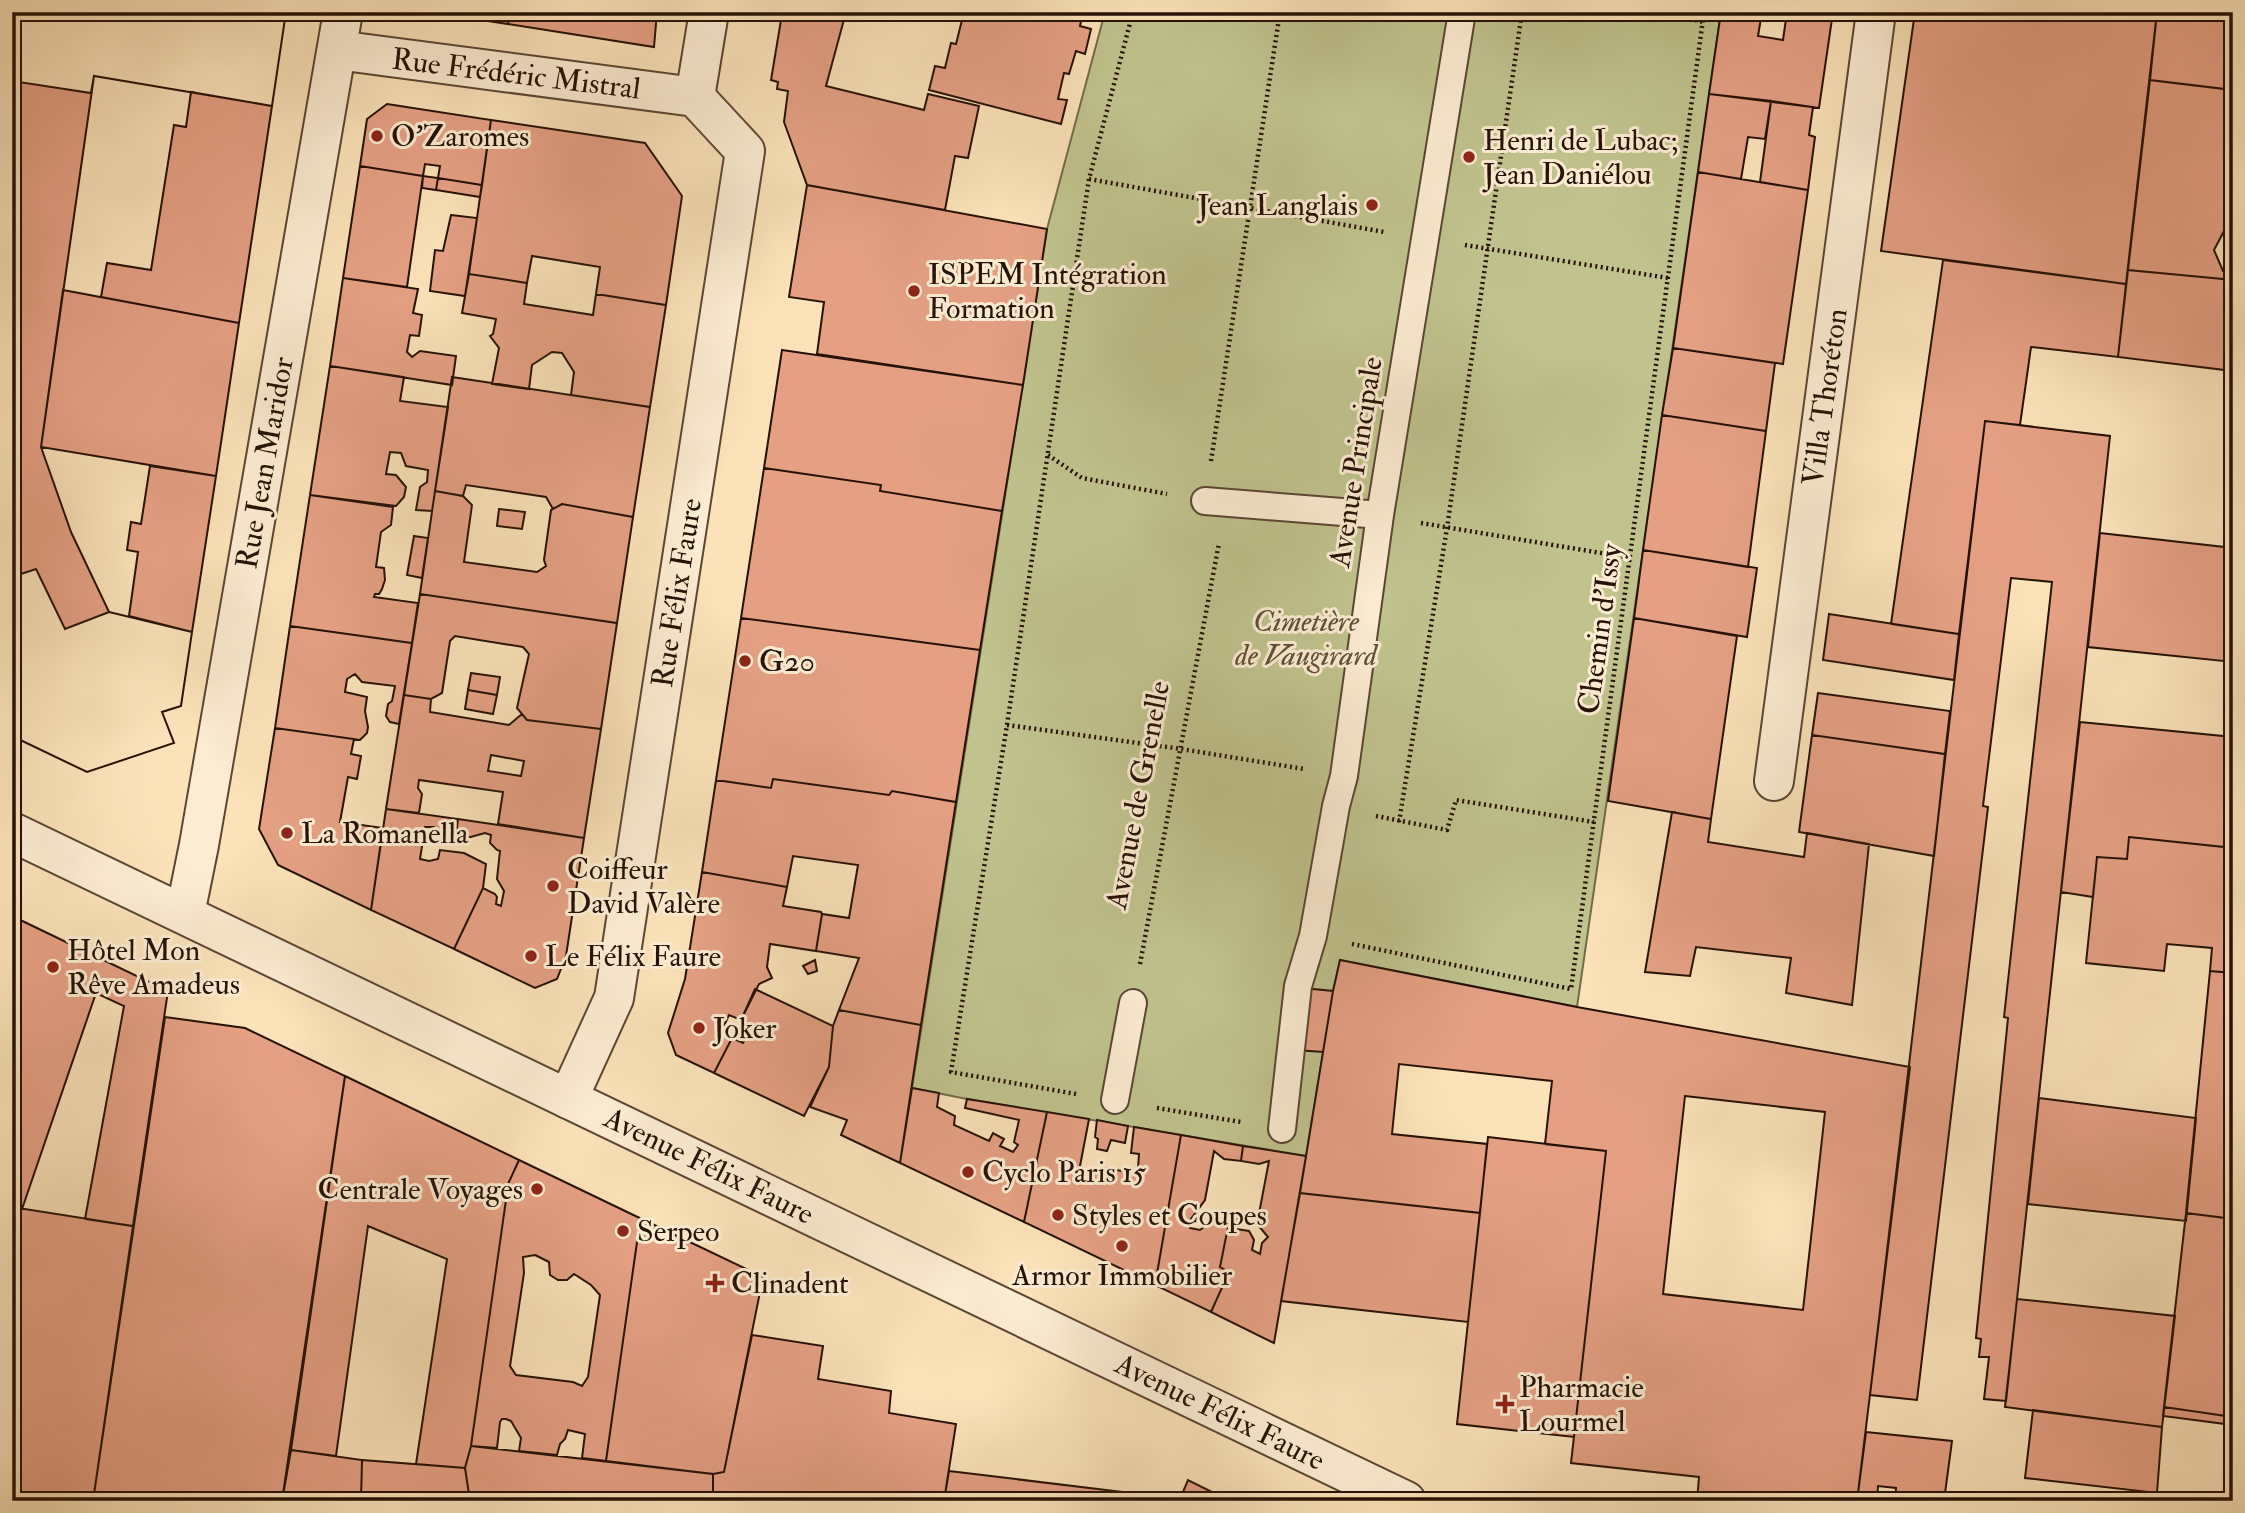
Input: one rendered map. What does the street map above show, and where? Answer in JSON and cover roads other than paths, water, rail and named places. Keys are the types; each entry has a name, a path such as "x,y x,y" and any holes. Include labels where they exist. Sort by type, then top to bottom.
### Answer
{"street":[{"name":"Rue Jean Maridor","path":"185,914 343,12"},
{"path":"695,97 709,12"},
{"name":"Villa Thoréton","path":"1773,781 1876,12"},
{"name":"Rue Frédéric Mistral","path":"337,50 695,97"},
{"name":"Rue Félix Faure","path":"568,1099 614,998 745,151 695,97"},
{"name":"Avenue Félix Faure","path":"12,831 1406,1501"}],"lane":[{"name":"Avenue Principale","path":"1282,1129 1298,986 1313,936 1343,776 1380,515 1462,12"},
{"path":"1216,502 1380,515"},
{"path":"1115,1100 1133,1003"}],"place":[{"name":"O'Zaromes","path":"377,136"},
{"name":"Henri de Lubac; Jean Daniélou","path":"1469,157"},
{"name":"Jean Langlais","path":"1372,205"},
{"name":"ISPEM Intégration Formation","path":"914,291"},
{"name":"G20","path":"745,661"},
{"name":"La Romanella","path":"287,833"},
{"name":"Coiffeur David Valère","path":"553,886"},
{"name":"Le Félix Faure","path":"531,956"},
{"name":"Hôtel Mon Rêve Amadeus","path":"53,967"},
{"name":"Joker","path":"699,1028"},
{"name":"Cyclo Paris 15","path":"968,1172"},
{"name":"Centrale Voyages","path":"537,1189"},
{"name":"Styles et Coupes","path":"1058,1215"},
{"name":"Serpeo","path":"623,1231"},
{"name":"Armor Immobilier","path":"1122,1246"},
{"name":"Clinadent","path":"715,1283"},
{"name":"Pharmacie Lourmel","path":"1505,1404"}],"park label":[{"name":"Cimetière de Vaugirard","path":"1306,638"}]}
